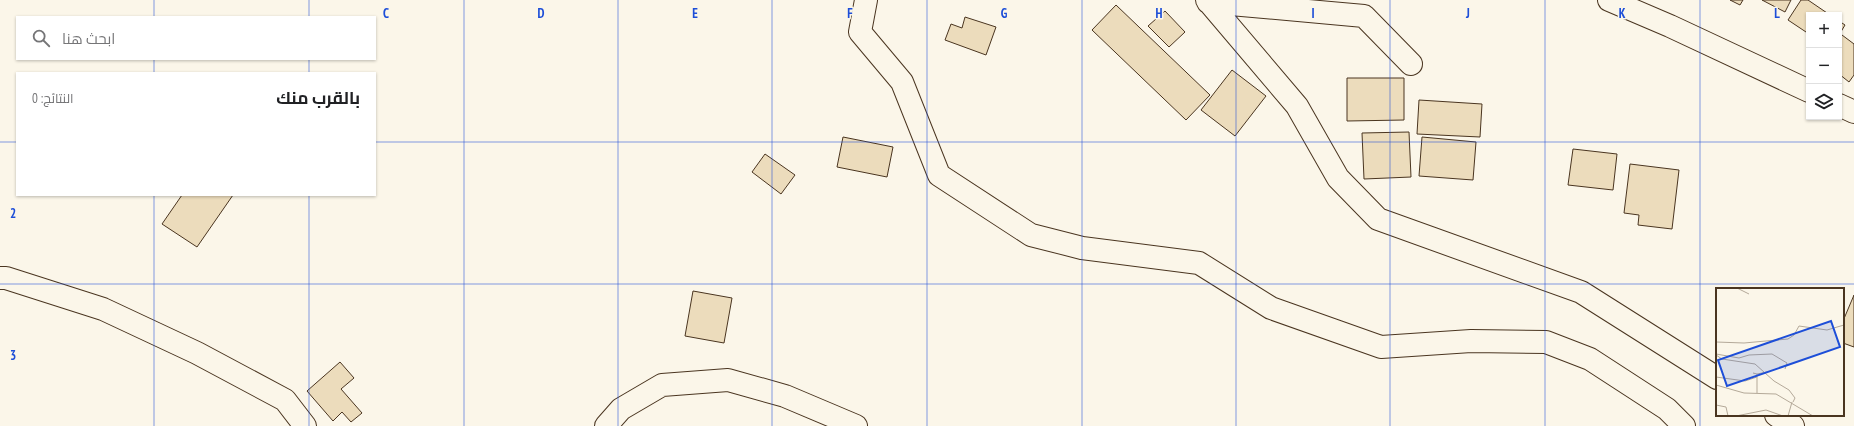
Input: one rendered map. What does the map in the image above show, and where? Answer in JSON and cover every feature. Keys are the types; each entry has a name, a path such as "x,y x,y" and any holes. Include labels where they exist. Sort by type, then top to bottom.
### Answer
{"street":[{"path":"866,0 860,32 902,82 939,174 1031,235 1082,248 1199,263 1271,308 1381,347 1471,341 1546,342 1590,359 1667,409 1684,426"},
{"path":"1608,0 1670,26 1806,90"},
{"path":"1208,1 1367,8 1411,64"},
{"path":"1208,1 1297,106 1338,178 1378,219 1581,292 1716,377"},
{"path":"1842,106 1854,112"},
{"path":"0,278 6,278 103,309 197,352 285,400 305,426"},
{"path":"606,426 621,409 662,385 728,380 785,396 856,426"},
{"path":"1778,416 1793,426 1800,426"}],"building":[{"path":"1730,0 1743,0 1740,5"},
{"path":"1762,0 1791,0 1785,12"},
{"path":"1801,0 1808,0 1826,12 1806,12 1806,32 1788,20"},
{"path":"1116,5 1210,95 1186,120 1092,30"},
{"path":"1165,11 1185,32 1169,47 1148,26"},
{"path":"965,17 996,27 986,55 945,40 951,24 962,28"},
{"path":"1842,23 1845,25 1842,30"},
{"path":"1842,35 1854,44 1854,75 1849,82 1842,76"},
{"path":"1232,70 1266,96 1235,136 1201,110"},
{"path":"1347,78 1404,78 1404,120 1347,121"},
{"path":"1419,100 1482,104 1480,137 1417,134"},
{"path":"1409,132 1411,177 1364,179 1362,133"},
{"path":"843,137 893,147 887,177 837,167"},
{"path":"1422,137 1476,142 1473,180 1419,176"},
{"path":"1573,149 1617,154 1613,190 1568,185"},
{"path":"765,154 795,175 781,194 752,172"},
{"path":"1630,164 1679,170 1672,229 1638,225 1639,215 1624,213"},
{"path":"181,196 232,196 197,247 162,224"},
{"path":"693,291 732,298 724,343 685,336"},
{"path":"1854,295 1854,347 1844,343 1844,319"},
{"path":"340,362 354,378 341,389 362,413 351,422 342,412 333,421 307,391"}]}
